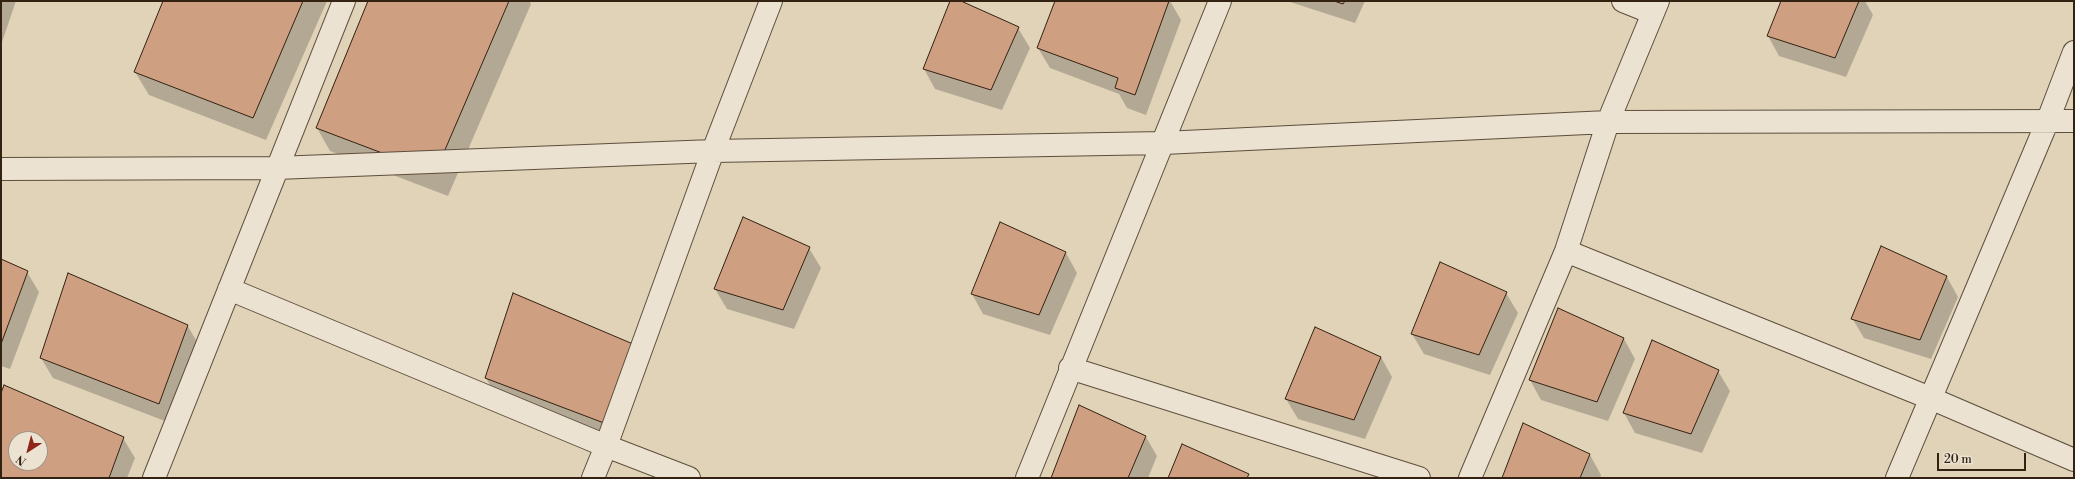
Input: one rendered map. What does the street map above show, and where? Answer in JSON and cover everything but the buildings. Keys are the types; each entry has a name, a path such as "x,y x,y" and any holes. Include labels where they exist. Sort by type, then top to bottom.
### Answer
{"street":[{"path":"154,478 276,168 344,1"},
{"path":"592,478 606,446 713,151 771,1"},
{"path":"1027,478 1070,368 1220,1"},
{"path":"1470,478 1566,251 1608,122 1655,7 1624,1"},
{"path":"1897,478 2048,120 2074,52"},
{"path":"1,169 276,168 713,151 1163,143 1608,122 2074,121"},
{"path":"1566,251 1930,398 2074,460"},
{"path":"228,289 606,446 689,478"},
{"path":"1070,368 1418,478"}]}
